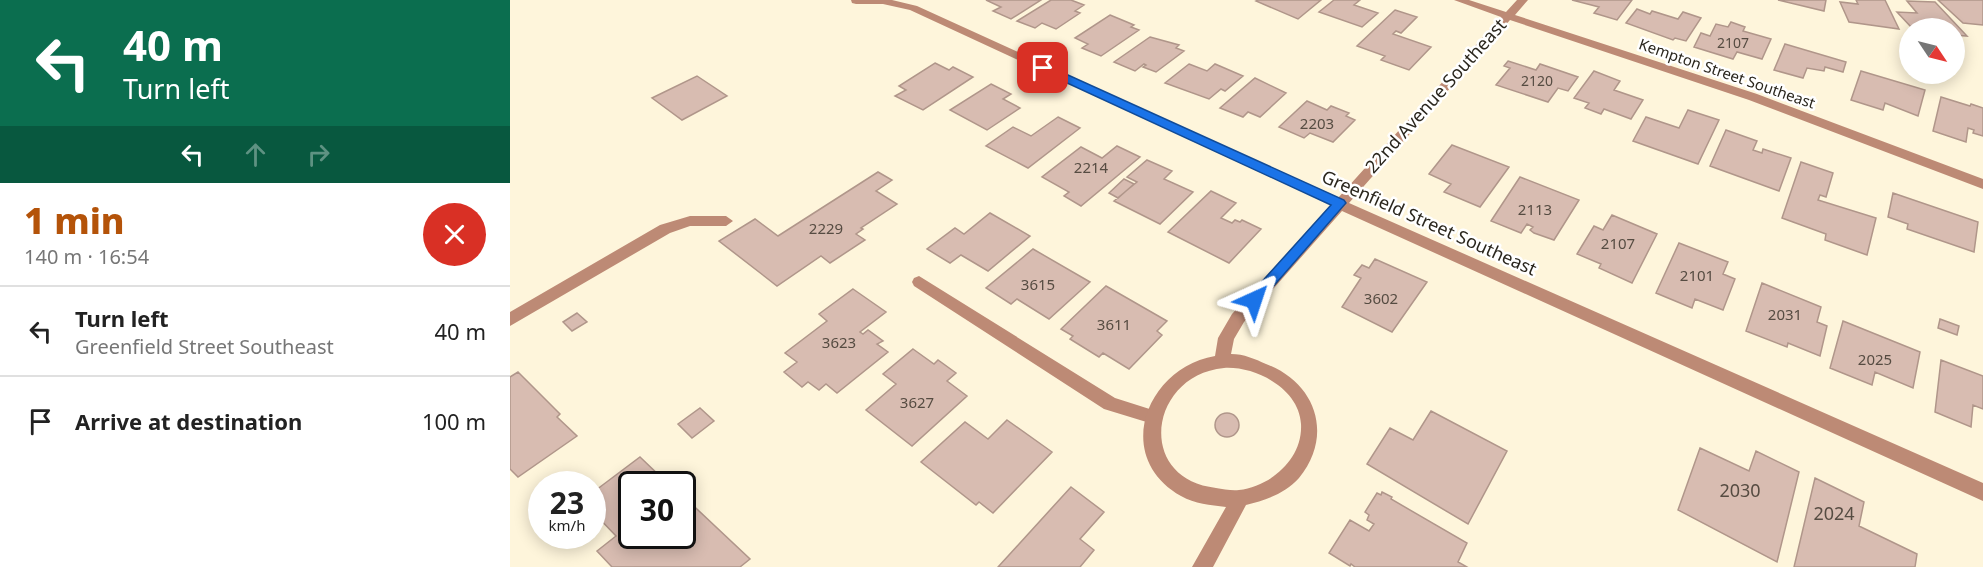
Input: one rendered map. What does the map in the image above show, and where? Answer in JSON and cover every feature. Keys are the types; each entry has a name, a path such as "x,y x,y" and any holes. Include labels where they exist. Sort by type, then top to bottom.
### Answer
{"street":[{"name":"Kempton Street Southeast","path":"1459,0 1753,97 1983,184"},
{"name":"22nd Avenue Southeast","path":"1222,362 1226,338 1238,318 1523,0"},
{"name":"Greenfield Street Southeast","path":"856,1 883,1 913,8 1983,492"},
{"path":"510,320 665,229 690,221 726,221"},
{"path":"919,282 1110,404 1153,417"},
{"path":"1241,361 1278,374 1292,385 1303,400 1309,417 1310,435 1306,453 1296,470 1281,484 1262,494 1240,499 1208,497 1179,484 1164,470 1155,453 1151,435 1153,417 1160,400 1171,386 1186,374 1203,366 1222,362 1241,361"},
{"path":"1202,567 1240,499"}],"building":[{"path":"986,0 1041,0 1011,19 993,11 1001,7"},
{"path":"1051,0 1071,0 1084,5 1075,11 1080,13 1056,29 1042,23 1035,28 1017,21"},
{"path":"1321,0 1298,19 1256,1"},
{"path":"1334,0 1360,0 1354,5 1378,13 1362,27 1319,12"},
{"path":"1572,0 1632,0 1617,20 1594,13 1599,7"},
{"path":"1778,0 1826,0 1824,11"},
{"path":"1856,0 1885,0 1899,29 1849,22 1840,2 1858,4"},
{"path":"1938,0 1983,0 1983,25 1965,23 1965,18 1958,18"},
{"path":"1907,1 1935,2 1950,18 1903,18 1897,12 1917,13"},
{"path":"1637,9 1678,19 1683,12 1701,18 1686,41 1675,38 1673,40 1626,23"},
{"path":"1395,10 1417,17 1401,33 1396,31 1393,34 1431,47 1409,70 1381,60 1385,56 1357,46"},
{"path":"1110,15 1134,25 1131,27 1139,30 1101,56 1082,48 1088,44 1075,38"},
{"path":"1731,22 1745,27 1743,31 1771,39 1762,59 1737,52 1733,59 1694,47 1701,33 1710,36 1716,24 1728,27"},
{"path":"1150,37 1179,45 1176,48 1184,51 1156,72 1143,67 1146,65 1144,64 1135,71 1114,62"},
{"path":"1785,44 1846,62 1843,72 1825,67 1824,71 1807,68 1803,78 1774,70"},
{"path":"1508,61 1536,70 1540,64 1578,77 1568,91 1558,88 1548,102 1496,85 1510,68 1504,66"},
{"path":"935,63 949,70 953,67 973,77 923,110 895,96 906,90 899,86"},
{"path":"1189,64 1207,71 1215,64 1243,76 1225,91 1221,89 1209,99 1165,83"},
{"path":"1594,71 1620,81 1614,90 1643,100 1631,119 1604,109 1601,114 1585,108 1589,103 1574,98"},
{"path":"1861,71 1925,90 1918,116 1885,103 1883,110 1851,100"},
{"path":"697,76 727,96 682,120 652,98"},
{"path":"1255,78 1286,93 1260,117 1248,112 1243,117 1220,108"},
{"path":"991,84 1011,94 1003,99 1020,108 987,130 950,110"},
{"path":"1941,97 1983,108 1983,136 1973,133 1974,130 1968,128 1966,142 1933,131"},
{"path":"1307,101 1327,110 1331,106 1349,113 1346,116 1355,120 1333,142 1310,133 1304,138 1279,127"},
{"path":"1688,110 1719,120 1698,164 1633,141 1646,117 1679,128"},
{"path":"1058,117 1080,128 1028,168 986,146 1013,127 1031,136"},
{"path":"1726,130 1757,141 1753,150 1762,153 1763,149 1791,158 1779,191 1710,166"},
{"path":"1452,145 1509,167 1480,207 1444,192 1451,184 1429,174"},
{"path":"1117,146 1140,157 1081,206 1064,196 1069,192 1042,177 1081,147 1102,158"},
{"path":"1147,160 1172,171 1164,179 1193,192 1160,224 1114,201 1137,182 1127,177"},
{"path":"1801,162 1833,173 1826,197 1820,195 1818,200 1876,218 1867,255 1825,240 1826,234 1782,218"},
{"path":"878,172 892,180 876,191 897,204 861,228 863,229 856,234 865,240 830,263 821,256 777,286 719,241 755,219 778,236"},
{"path":"1520,177 1579,200 1554,240 1534,233 1530,230 1533,227 1527,224 1521,233 1491,221"},
{"path":"1124,179 1134,184 1118,198 1109,193"},
{"path":"1211,191 1236,203 1221,218 1232,223 1235,220 1240,222 1242,220 1261,229 1229,263 1168,232"},
{"path":"1893,193 1978,222 1974,252 1907,229 1908,224 1888,217"},
{"path":"990,213 1030,236 988,271 961,255 950,263 927,249 955,228 964,234"},
{"path":"1612,215 1657,234 1632,283 1599,268 1601,264 1577,254 1594,226 1603,230"},
{"path":"1679,243 1728,262 1723,274 1735,279 1723,310 1695,299 1692,308 1656,293"},
{"path":"1033,249 1090,282 1049,319 1017,299 1011,304 986,288"},
{"path":"1375,259 1427,282 1392,332 1342,307 1361,278 1354,275 1362,265 1369,268"},
{"path":"1762,283 1821,307 1817,322 1827,326 1820,356 1788,343 1787,347 1746,331"},
{"path":"1106,286 1167,321 1157,331 1162,335 1129,369 1103,353 1099,357 1070,339 1073,336 1061,329"},
{"path":"853,289 886,312 860,332 863,334 868,330 883,341 877,344 888,352 837,393 826,384 819,390 808,382 802,387 784,372 797,362 785,353 827,321 819,314"},
{"path":"577,313 587,322 572,331 563,322"},
{"path":"1940,319 1959,326 1957,335 1938,328"},
{"path":"1843,321 1920,352 1913,388 1875,372 1872,385 1830,368"},
{"path":"913,349 934,364 938,360 956,373 947,381 967,396 912,446 866,410 896,384 883,374"},
{"path":"1941,360 1983,376 1983,409 1973,405 1971,427 1935,412"},
{"path":"518,372 560,414 557,417 577,436 518,477 510,469 510,377"},
{"path":"700,408 714,421 692,438 678,424"},
{"path":"1431,411 1507,451 1468,524 1367,464 1390,428 1413,440"},
{"path":"1227,413 1236,416 1239,425 1236,434 1227,437 1218,434 1215,425 1218,416"},
{"path":"1007,420 1052,452 993,513 979,502 976,505 921,462 965,422 988,439"},
{"path":"1700,448 1749,471 1756,451 1799,472 1777,562 1678,510"},
{"path":"640,457 655,471 621,471"},
{"path":"618,474 618,549 696,549 696,508 750,559 740,567 612,567 597,551 606,549 606,544 616,536 606,526 606,482"},
{"path":"1815,478 1864,502 1859,526 1917,554 1915,567 1794,567"},
{"path":"1071,487 1104,512 1080,539 1094,550 1080,567 998,567"},
{"path":"1382,492 1467,543 1458,562 1467,567 1355,567 1329,553 1350,520 1369,531 1374,524 1367,520 1369,515 1365,512 1377,493 1381,495"}],"route":[{"path":"1043,68 1340,203 1254,300"}]}
